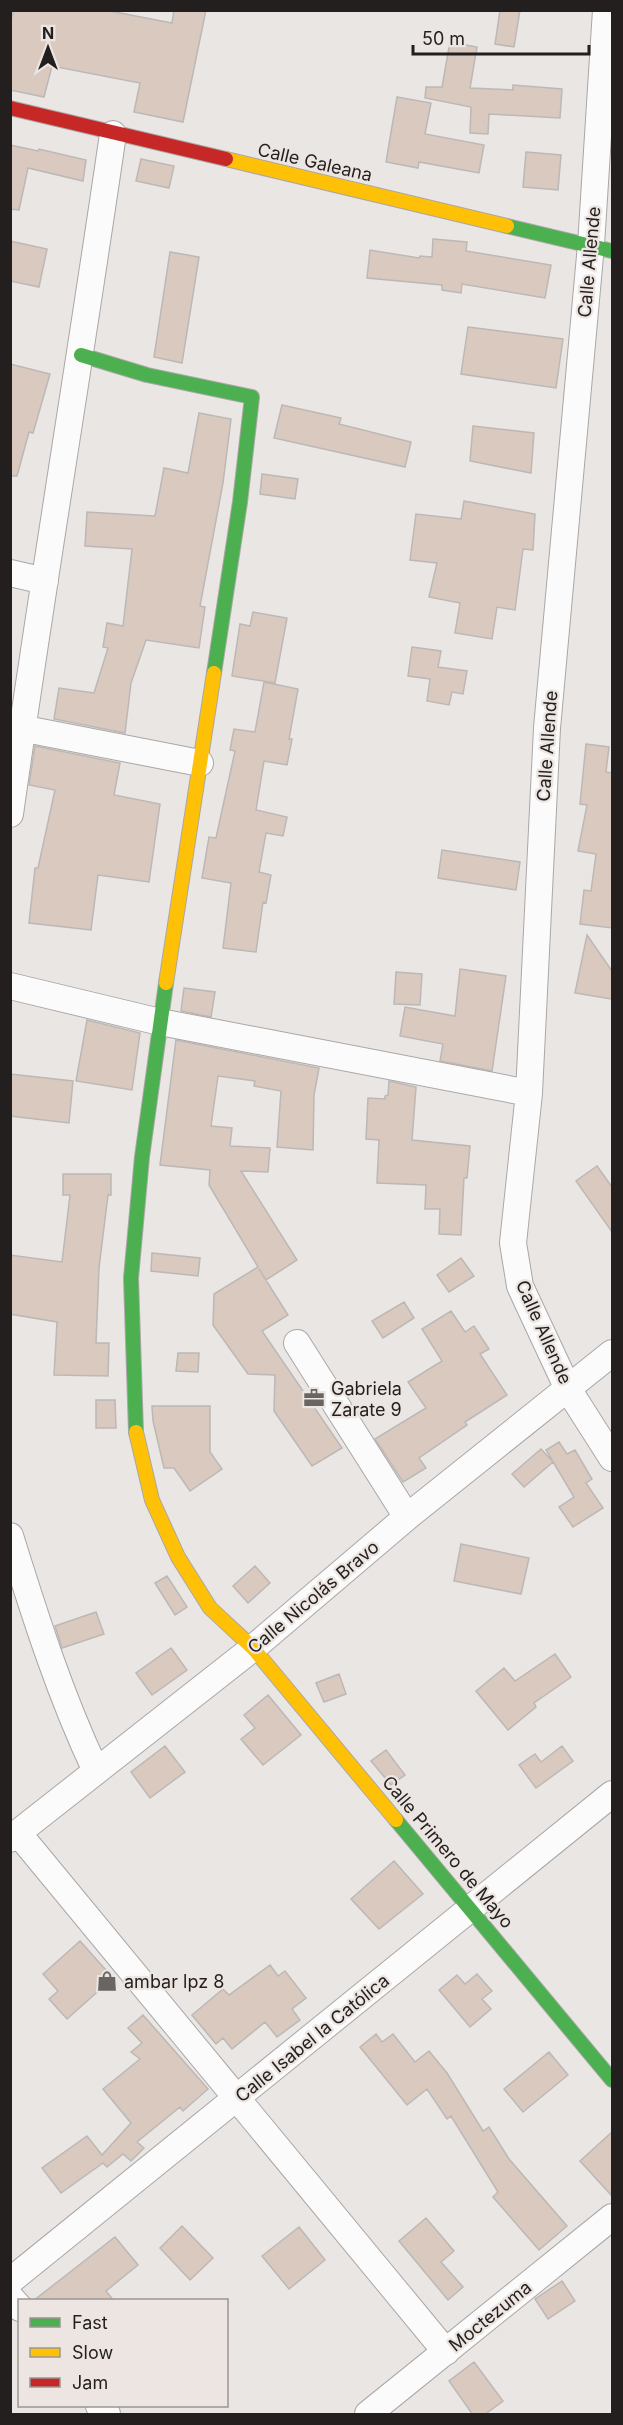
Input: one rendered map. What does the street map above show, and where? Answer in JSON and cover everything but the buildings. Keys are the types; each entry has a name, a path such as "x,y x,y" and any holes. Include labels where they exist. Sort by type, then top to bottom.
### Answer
{"street":[{"name":"Calle Allende","path":"606,10 602,248 546,728 529,1094 513,1243 520,1286 568,1389 612,1458"},
{"name":"Calle Galeana","path":"10,108 602,248"},
{"path":"10,814 16,727 45,580 113,134"},
{"name":"Calle Primero de Mayo","path":"81,355 147,375 252,397 240,502 160,1022 142,1156 131,1278 134,1423 152,1500 178,1557 210,1608 253,1648 473,1909 612,2080"},
{"path":"10,573 45,580"},
{"path":"16,727 200,763"},
{"path":"10,986 160,1022 529,1094"},
{"path":"297,1343 407,1517"},
{"name":"Calle Nicolás Bravo","path":"14,1836 253,1648 407,1517 612,1353"},
{"path":"10,1536 51,1666 75,1727 96,1771"},
{"name":"Calle Isabel la Católica","path":"10,2281 473,1909 612,1794"},
{"path":"14,1836 236,2098 446,2352"},
{"name":"Moctezuma","path":"368,2415 612,2217"}],"traffic: fast":[{"path":"507,226 612,251"},
{"path":"81,355 147,375 252,397 240,502 214,673"},
{"path":"136,1432 131,1278 142,1157 166,983"},
{"path":"396,1820 612,2080"}],"traffic: slow":[{"path":"226,159 507,226"},
{"path":"166,983 214,673"},
{"path":"136,1432 152,1500 178,1557 210,1608 253,1648 396,1820"}],"traffic: jam":[{"path":"10,108 226,159"}],"place":[{"name":"Gabriela Zarate 9","path":"314,1398"},
{"name":"ambar lpz 8","path":"107,1981"}]}
